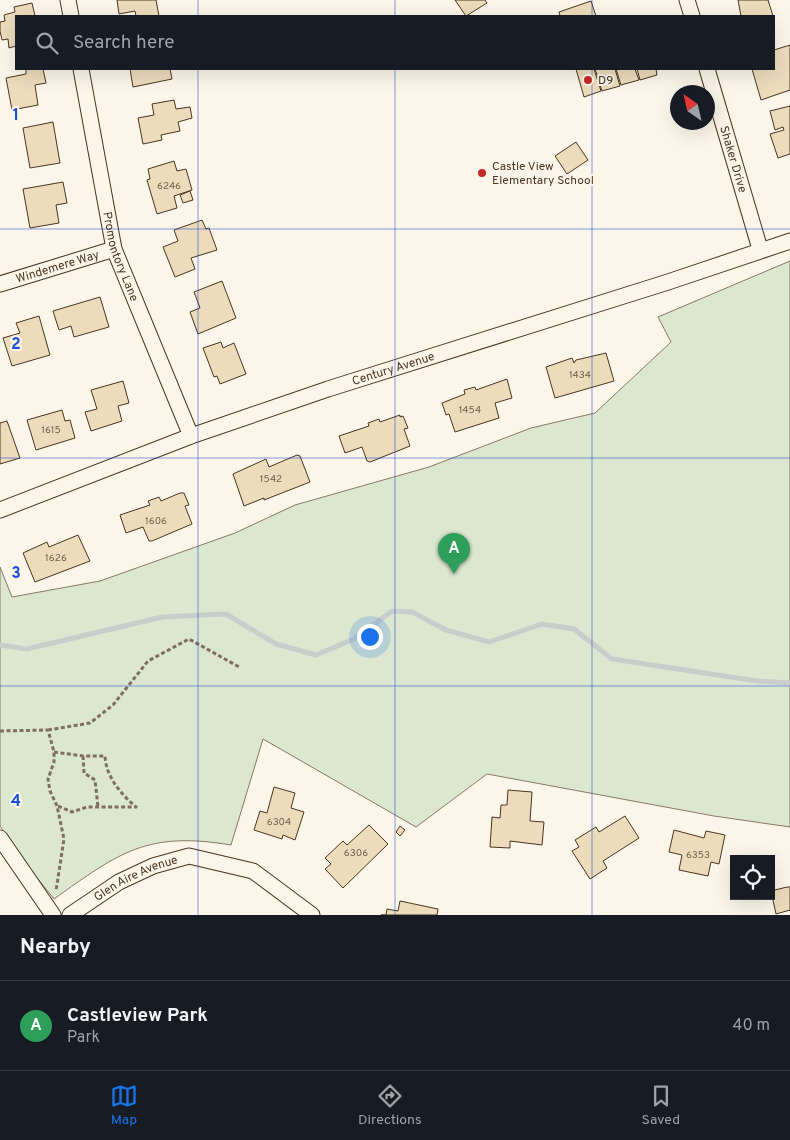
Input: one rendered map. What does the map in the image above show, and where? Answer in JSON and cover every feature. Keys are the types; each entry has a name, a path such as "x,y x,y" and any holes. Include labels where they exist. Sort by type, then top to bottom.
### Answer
{"street":[{"path":"68,0 71,15"},
{"path":"687,0 692,15"},
{"name":"Promontory Lane","path":"81,70 114,249 191,436"},
{"name":"Shaker Drive","path":"707,70 760,249"},
{"name":"Century Avenue","path":"0,510 191,436 328,389 668,282 760,249 790,241"},
{"name":"Windemere Way","path":"0,284 114,249"},
{"path":"0,838 53,915"},
{"name":"Glen Aire Avenue","path":"70,915 119,882 153,866 189,856 253,871 312,915"}],"path":[{"path":"0,731 48,730 90,723 113,705 148,661 189,639 241,668"},
{"path":"48,730 54,752 54,762 48,778 50,791 57,806 64,839 54,900"},
{"path":"54,752 83,756 105,756 105,765 111,778 124,796 136,807 87,807 72,812 57,806"},
{"path":"83,756 84,773 95,780 98,807"}],"green space":[{"path":"790,261 790,827 714,816 487,774 416,827 263,739 231,845 202,841 177,841 136,849 98,869 54,899 26,864 0,826 0,567 12,597 100,581 235,533 295,505 429,467 531,428 595,413 671,342 658,317"}],"building":[{"path":"117,0 156,0 159,15 136,15 135,11 119,14"},
{"path":"455,0 485,0 487,3 468,15 465,15"},
{"path":"738,0 768,0 773,15 741,15"},
{"path":"591,1 596,15 560,15 559,12"},
{"path":"32,3 35,15 15,15 15,46 9,48 8,39 2,40 0,22 5,21 4,15 15,12 14,7"},
{"path":"790,45 790,90 761,100 752,70 775,70 775,50"},
{"path":"26,70 43,70 46,83 35,85 38,105 12,110 6,78 26,74"},
{"path":"130,70 170,70 172,79 133,87"},
{"name":"D9","path":"576,70 594,70 601,91 584,97"},
{"path":"595,70 615,70 620,86 602,91"},
{"path":"616,70 635,70 639,80 621,85"},
{"path":"637,70 656,70 657,75 640,80"},
{"path":"174,100 176,109 190,107 192,118 178,122 180,131 161,135 162,140 143,144 138,118 154,115 152,104"},
{"path":"790,106 790,154 778,158 770,134 784,130 783,127 775,130 770,111"},
{"path":"53,122 60,163 30,168 23,128"},
{"name":"Castle View Elementary School","path":"576,142 588,160 567,174 555,156"},
{"path":"174,161 177,171 186,169 192,190 174,196 177,208 157,214 147,180 150,179 148,169"},
{"path":"63,182 67,203 56,205 59,223 30,228 23,189"},
{"path":"190,191 193,200 183,203 180,195"},
{"path":"202,220 206,229 209,228 217,250 191,258 195,269 175,277 163,247 178,241 174,230"},
{"path":"222,281 236,318 198,334 190,312 200,308 194,292"},
{"path":"100,297 109,327 74,337 71,326 59,330 53,311"},
{"path":"39,316 50,355 12,366 3,338 20,333 16,323"},
{"path":"221,342 223,348 234,343 246,374 220,384 217,376 214,377 203,348"},
{"path":"606,353 614,381 555,398 546,367 572,358 574,363 576,360"},
{"path":"507,379 512,398 495,403 499,418 455,432 449,414 446,415 442,403 465,394 464,390 475,387 476,390"},
{"path":"123,381 129,403 118,406 122,421 91,431 85,412 97,409 91,390"},
{"path":"62,410 65,421 70,420 75,438 36,450 27,420"},
{"path":"400,415 400,417 403,416 408,428 404,429 410,446 370,462 367,461 362,447 345,453 339,436 369,426 368,423 379,419 380,422"},
{"path":"7,421 20,458 0,464 0,423"},
{"path":"297,455 300,456 310,482 244,506 233,474 266,459 269,467"},
{"path":"184,493 189,505 185,506 192,524 152,541 149,541 143,527 126,533 120,515 150,505 148,501 159,497 161,501"},
{"path":"78,535 90,561 35,582 23,553 47,542 49,547"},
{"path":"274,787 295,793 291,808 304,812 295,840 283,835 282,839 254,830 260,811 267,813"},
{"path":"508,790 532,792 530,821 544,822 542,845 510,841 510,848 490,847 492,817 500,818 501,805 507,805"},
{"path":"625,816 639,838 603,861 607,868 590,879 572,851 579,847 575,840 596,827 599,832"},
{"path":"369,825 388,844 343,888 325,869 331,864 325,858 343,841 347,845"},
{"path":"400,826 405,830 400,836 396,832"},
{"path":"674,830 704,838 706,831 725,835 719,864 711,862 708,876 679,870 682,855 669,852"},
{"path":"790,887 790,910 776,914 773,900 775,900 775,890"},
{"path":"400,901 438,909 437,915 386,915 387,909 398,911"}],"waterway":[{"path":"0,645 27,649 162,617 226,614 276,644 316,655 354,639 392,611 412,612 446,630 489,642 542,624 574,629 612,659 757,681 790,683"}],"place":[{"name":"D9","path":"588,80"},
{"name":"Castle View Elementary School","path":"482,173"},
{"name":"Castleview Park","path":"454,574"}]}
